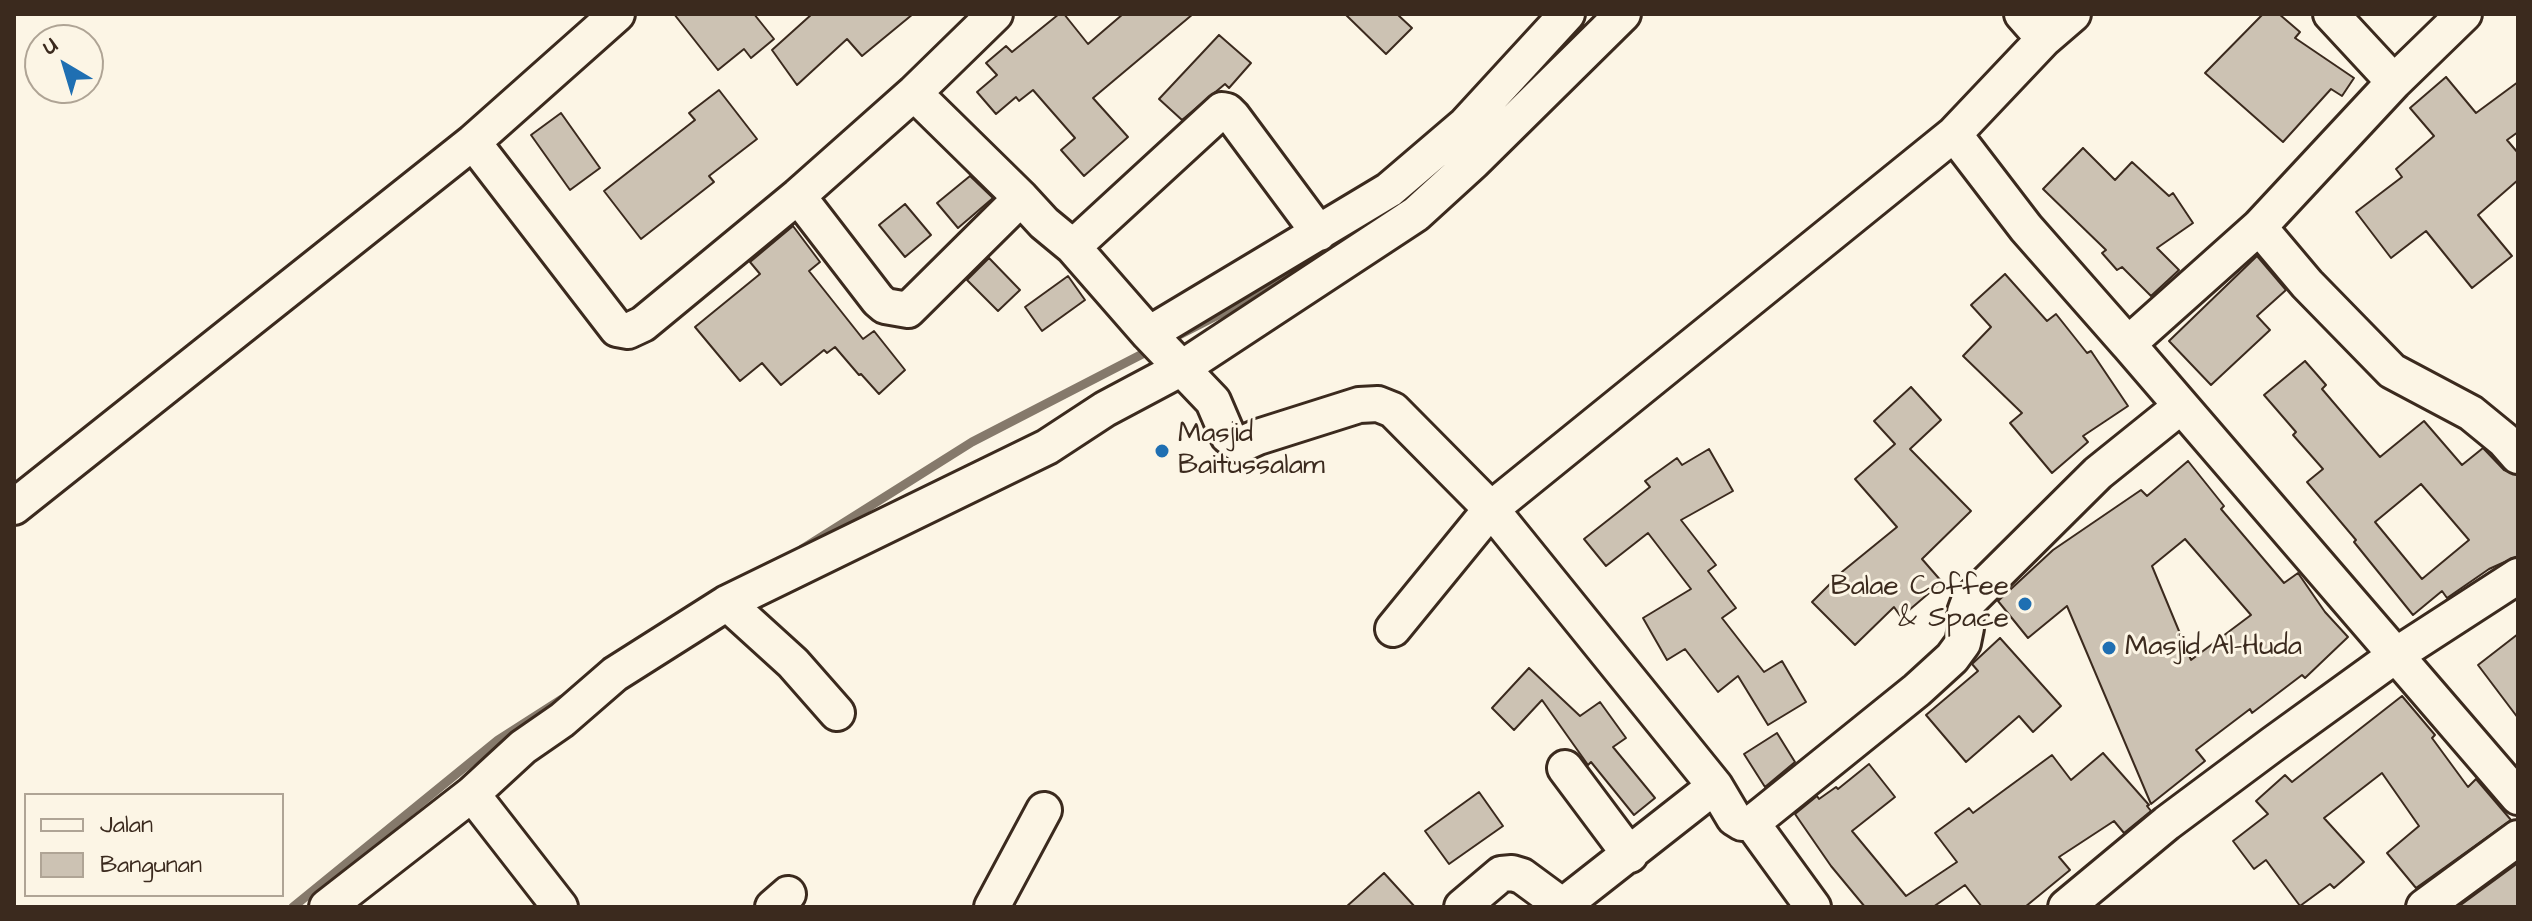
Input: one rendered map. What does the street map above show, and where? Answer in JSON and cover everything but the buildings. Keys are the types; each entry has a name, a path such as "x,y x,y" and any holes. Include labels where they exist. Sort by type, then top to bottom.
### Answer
{"street":[{"path":"14,507 473,142 617,14"},
{"path":"473,142 617,329 628,331 643,324 798,196 914,93 995,14"},
{"path":"327,907 472,794 523,747 562,720 615,674 727,603 1047,447 1105,409 1165,350 1319,233 1389,190 1455,134 1567,14"},
{"path":"1165,350 1416,214 1623,14"},
{"path":"1393,629 1491,509 1954,134 2033,27 2073,14"},
{"path":"2331,14 2394,82"},
{"path":"2128,344 2259,227 2394,82 2464,14"},
{"path":"914,93 1044,223 1073,247 1213,401 1228,436 1240,445 1359,405 1378,404 1393,410 1491,509 1715,786 1734,818 1742,823 1752,823 1917,690 1952,658 1963,643 1965,612 1969,601 2098,473 2180,407"},
{"path":"1073,247 1222,110 1233,117 1319,233"},
{"path":"1954,134 2026,228 2153,371 2180,407 2518,797"},
{"path":"798,196 878,300 885,306 908,310 1021,198"},
{"path":"2259,227 2307,284 2392,371 2471,413 2518,456"},
{"path":"2066,907 2167,823 2396,655 2518,576"},
{"path":"727,603 793,663 837,713"},
{"path":"1565,768 1630,855"},
{"path":"1462,907 1501,874 1512,873 1522,876 1556,901 1566,903 1715,786"},
{"path":"472,794 560,907"},
{"path":"992,907 1044,810"},
{"path":"1752,823 1813,907"},
{"path":"2424,907 2518,838"}],"waterway":[{"path":"1177,336 1267,290 1381,214"},
{"path":"802,549 972,442 1154,348"},
{"path":"293,907 498,740 562,699"}],"place":[{"name":"Masjid Baitussalam","path":"1162,451"},
{"name":"Balae Coffee & Space","path":"2025,604"},
{"name":"Masjid Al-Huda","path":"2109,648"}]}
